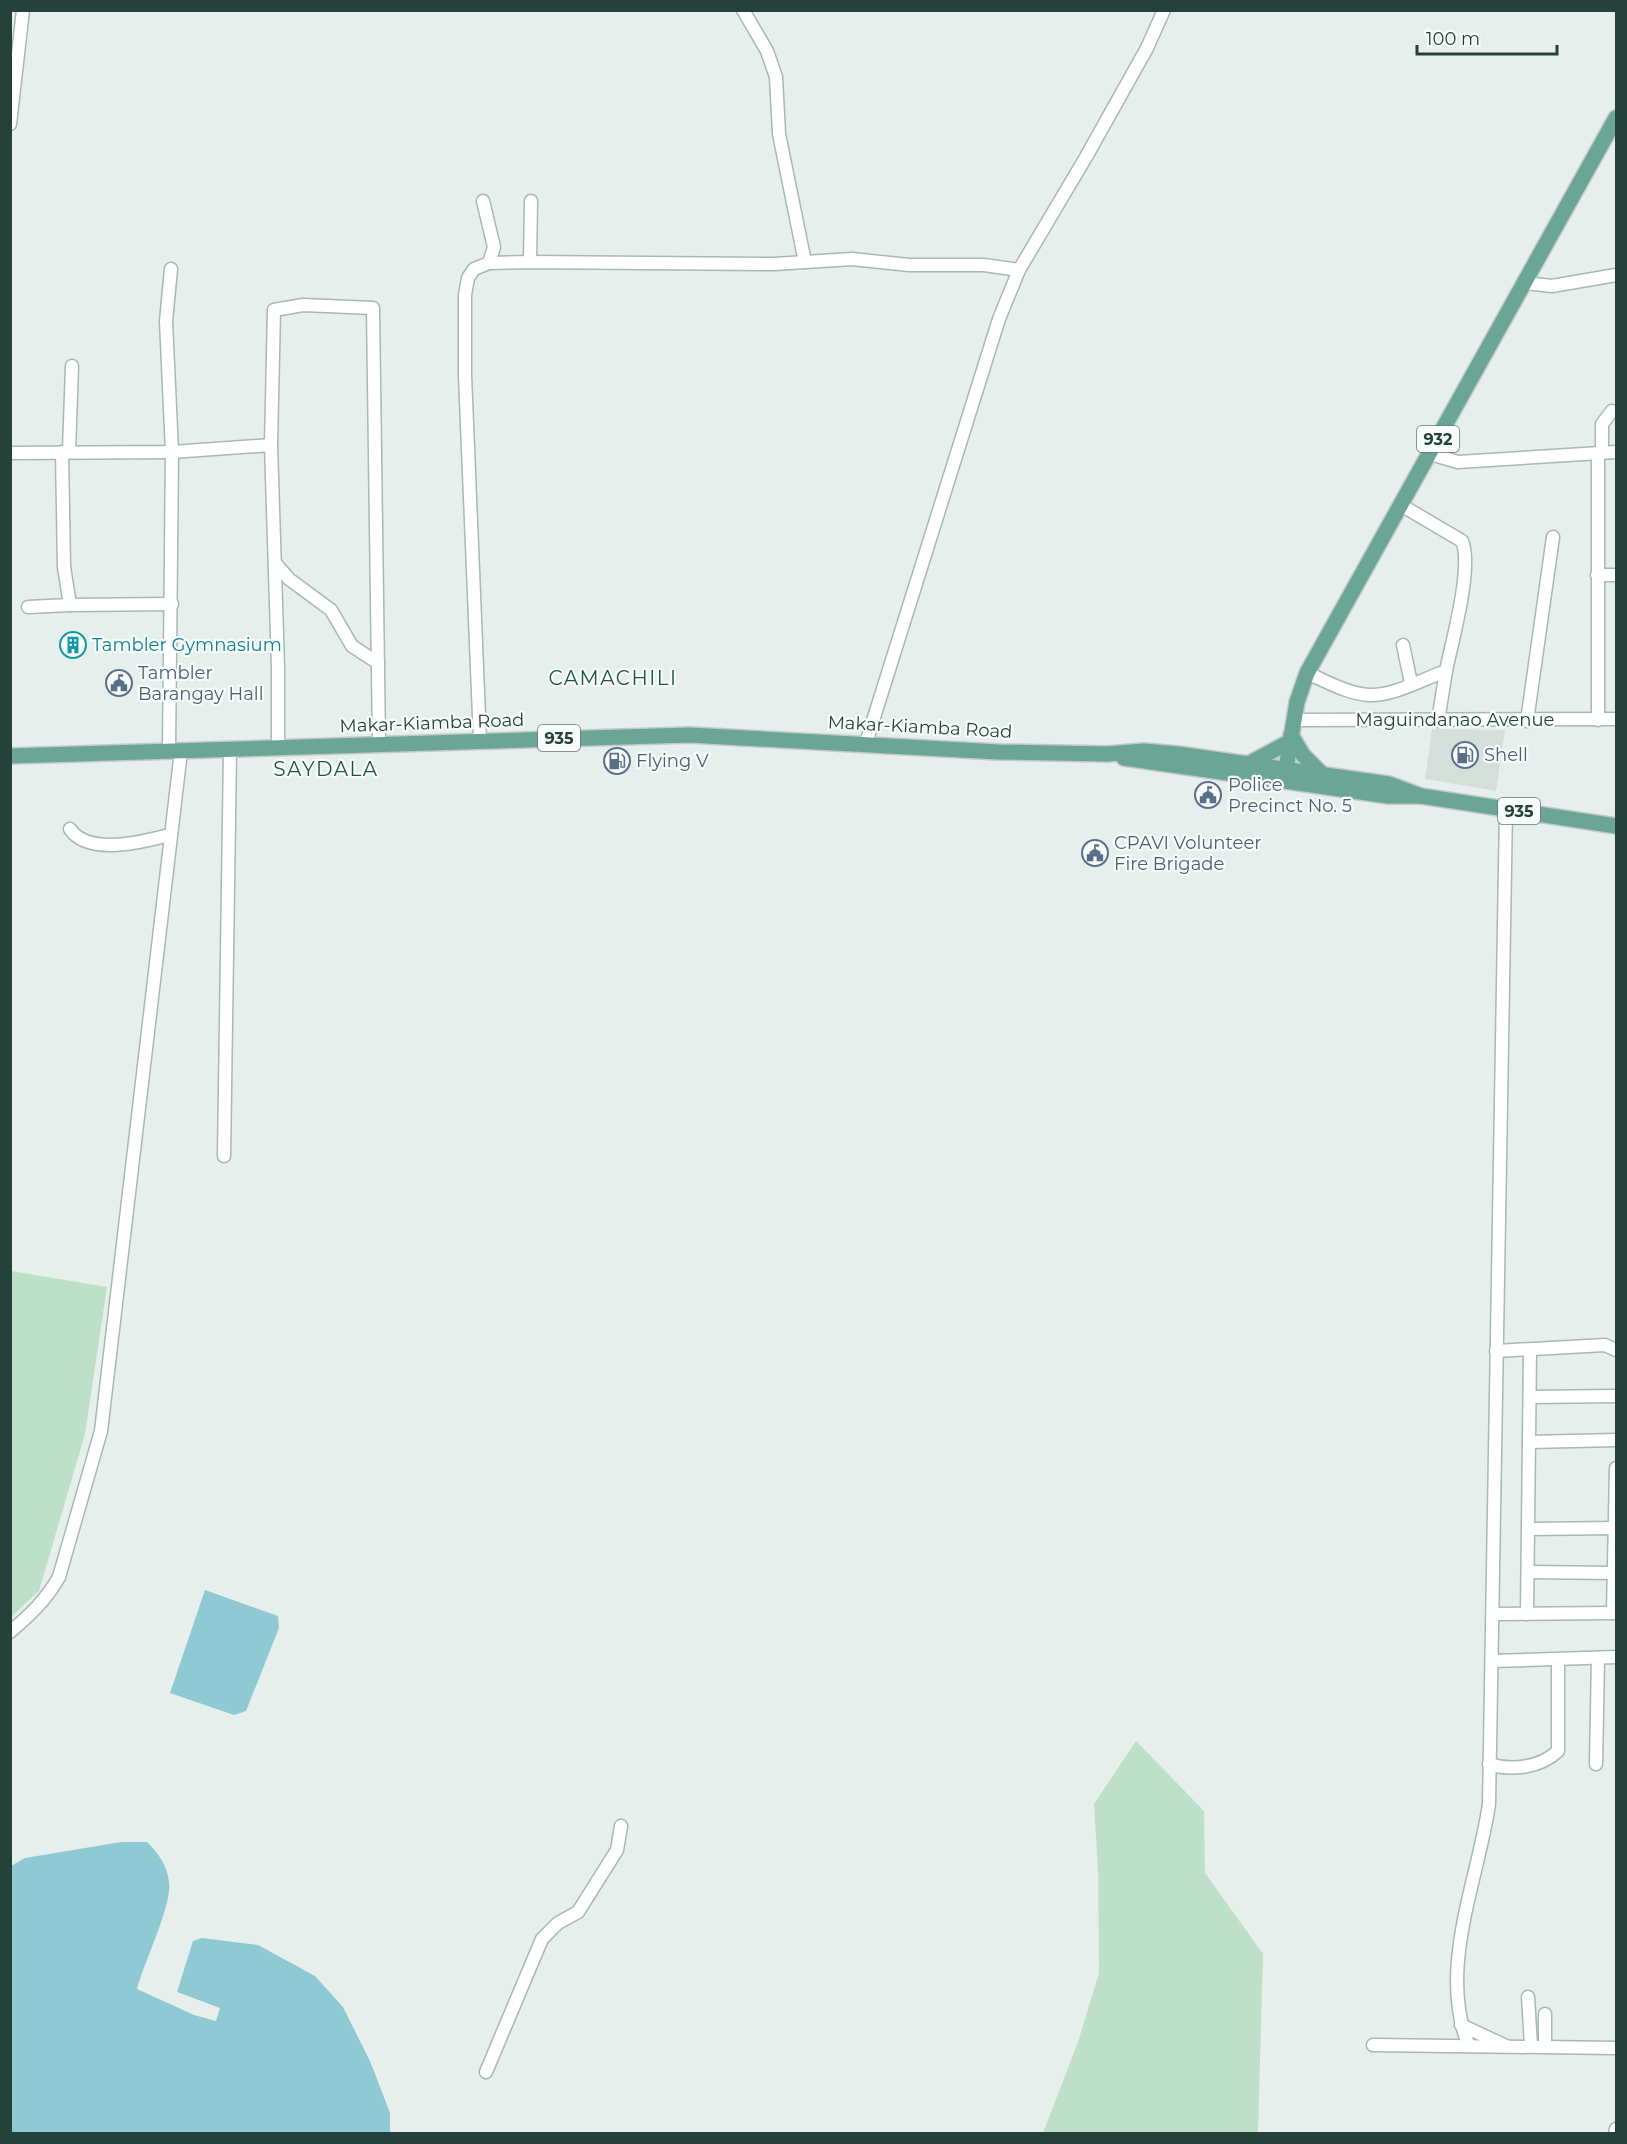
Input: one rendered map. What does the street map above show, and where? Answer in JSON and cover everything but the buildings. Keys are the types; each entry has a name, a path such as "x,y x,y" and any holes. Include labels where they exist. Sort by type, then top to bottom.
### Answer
{"main road":[{"name":"932","path":"1285,775 1292,732 1307,673 1617,118"},
{"path":"1248,764 1292,732 1303,755 1322,774"},
{"name":"Makar-Kiamba Road","path":"10,756 230,751 688,735 998,752 1107,754 1143,752 1248,764 1285,775 1388,796 1421,796 1617,826"},
{"name":"Makar-Kiamba Road","path":"1107,754 1141,762 1285,775 1322,774 1389,784 1421,796"}],"street":[{"path":"10,124 23,10"},
{"path":"743,10 767,51 776,77 779,134 805,262"},
{"path":"866,743 999,319 1019,270 1086,158 1147,48 1164,10"},
{"path":"483,201 494,247 489,264"},
{"path":"530,262 531,201"},
{"path":"480,741 465,375 465,295 468,278 474,269 489,264 530,262 805,262 852,259 909,265 984,265 1019,270"},
{"path":"10,1632 35,1611 50,1593 59,1577 101,1431 169,835 175,751 172,452 166,321 171,269"},
{"path":"1525,283 1552,286 1617,275"},
{"path":"278,749 271,445 274,310 303,305 373,308 379,745"},
{"path":"70,605 64,567 65,452 72,366"},
{"path":"1598,720 1597,575 1600,453 1602,424 1612,411"},
{"path":"10,453 172,452 271,445"},
{"path":"1430,454 1458,462 1617,452"},
{"path":"1401,506 1462,541 1465,547 1466,556 1459,607 1438,721"},
{"path":"1527,721 1553,537"},
{"path":"275,563 289,579 331,609 352,646 378,663"},
{"path":"1597,575 1617,575"},
{"path":"28,607 172,604"},
{"path":"1403,645 1411,683"},
{"path":"1307,673 1341,687 1372,695 1446,671"},
{"name":"Maguindanao Avenue","path":"1292,732 1438,721 1617,719"},
{"path":"224,1156 230,751"},
{"path":"1469,2046 1457,2008 1456,1978 1472,1884 1487,1818 1493,1614 1506,809"},
{"path":"70,829 80,839 94,844 145,841 169,835"},
{"path":"1496,1351 1530,1351 1605,1345 1617,1350"},
{"path":"1527,1614 1530,1351"},
{"path":"1530,1397 1617,1396"},
{"path":"1529,1442 1617,1440"},
{"path":"1493,1614 1615,1613 1617,1468"},
{"path":"1529,1529 1616,1528"},
{"path":"1528,1572 1615,1573"},
{"path":"1492,1661 1617,1657"},
{"path":"1596,1764 1598,1658"},
{"path":"1489,1764 1508,1768 1526,1766 1540,1762 1558,1751 1558,1660"},
{"path":"486,2072 542,1940 558,1923 578,1912 617,1851 621,1826"},
{"path":"1528,1997 1531,2046"},
{"path":"1545,2013 1545,2046"},
{"path":"1461,2025 1508,2047"},
{"path":"1373,2045 1617,2048"},
{"path":"1615,2133 1617,2129"}],"shaded area":[{"name":"Shell","path":"1432,729 1505,730 1496,791 1425,779"}],"green space":[{"path":"11,1271 107,1287 85,1434 39,1591 11,1617"},
{"path":"1136,1741 1204,1811 1205,1873 1263,1954 1258,2133 1043,2133 1078,2042 1099,1973 1098,1869 1094,1804"}],"water":[{"path":"205,1590 278,1616 279,1628 246,1711 234,1715 170,1693"},
{"path":"121,1842 147,1842 162,1860 169,1882 167,1904 137,1989 194,2015 216,2021 220,2008 177,1992 193,1941 202,1938 258,1945 315,1976 343,2007 370,2061 390,2113 390,2133 11,2133 11,1866 25,1858"}],"place":[{"name":"Tambler Gymnasium","path":"73,645"},
{"name":"Tambler Barangay Hall","path":"119,683"},
{"name":"Shell","path":"1465,755"},
{"name":"Flying V","path":"617,761"},
{"name":"Police Precinct No. 5","path":"1208,795"},
{"name":"CPAVI Volunteer Fire Brigade","path":"1095,853"}],"district":[{"name":"CAMACHILI","path":"613,678"},
{"name":"SAYDALA","path":"326,769"}]}
